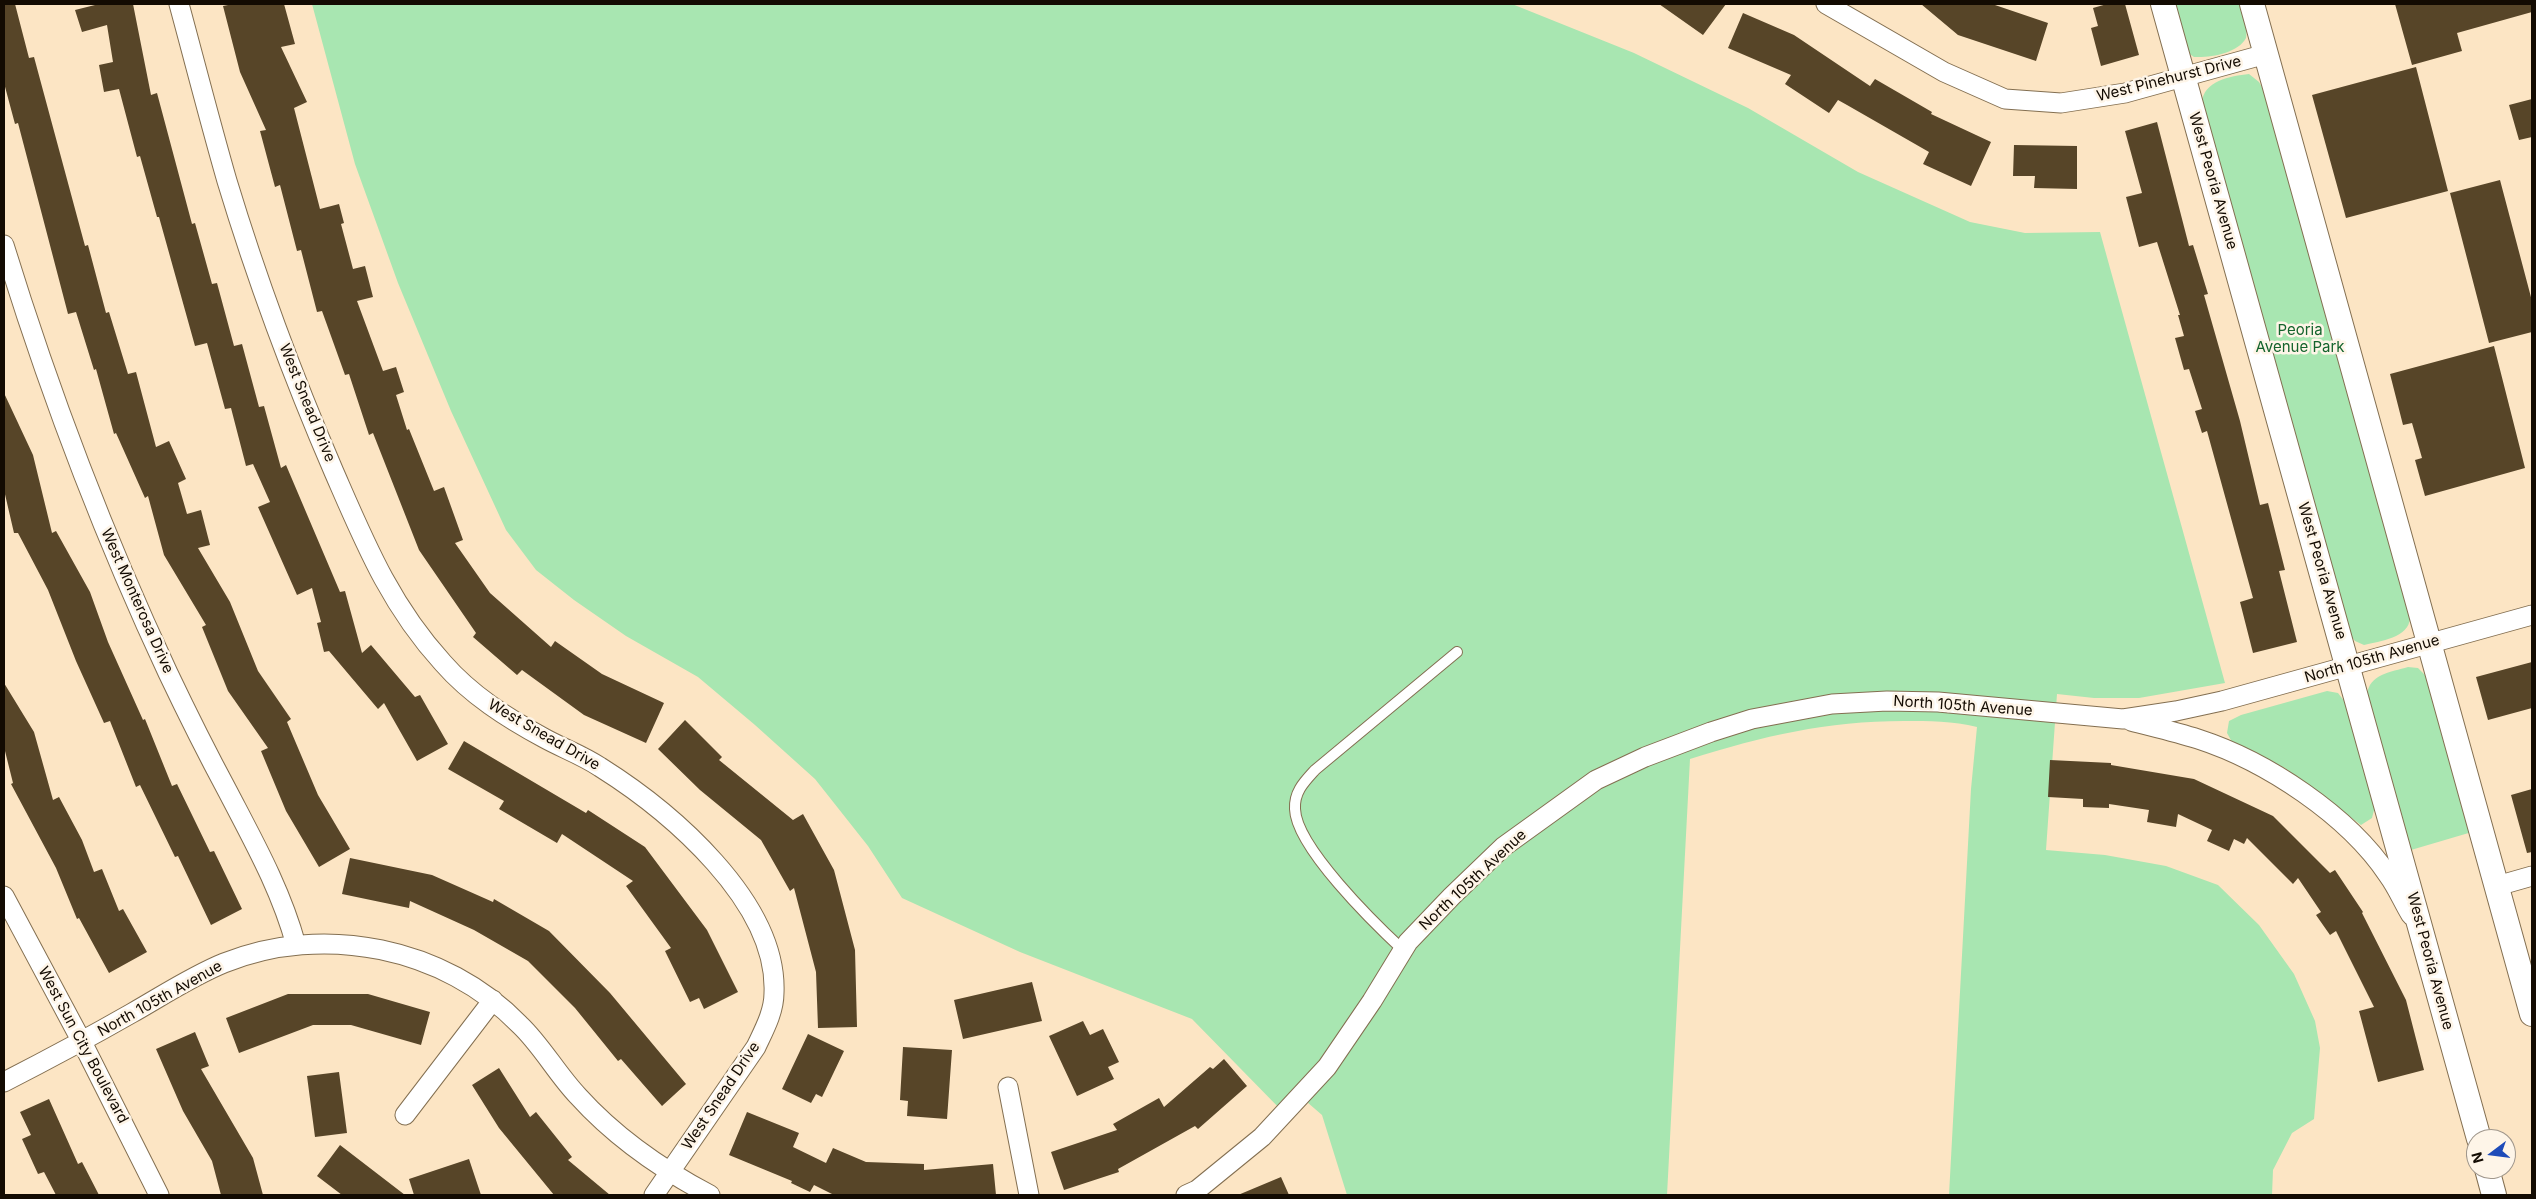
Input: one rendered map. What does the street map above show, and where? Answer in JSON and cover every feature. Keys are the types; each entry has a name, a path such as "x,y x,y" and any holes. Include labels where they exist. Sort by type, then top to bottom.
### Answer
{"street":[{"name":"West Snead Drive","path":"179,4 227,180 260,283 313,423 385,585 412,625 443,663 475,695 529,730 598,765 638,793 682,830 723,872 745,899 768,946 774,970 774,996 768,1023 756,1047 654,1195"},
{"name":"West Pinehurst Drive","path":"1826,4 1944,72 2005,99 2061,103 2125,93 2266,54"},
{"name":"West Peoria Avenue","path":"2163,4 2476,1129"},
{"path":"2252,4 2532,1014"},
{"name":"West Monterosa Drive","path":"4,245 66,432 117,558 190,721 272,878 286,910 296,945"},
{"name":"North 105th Avenue","path":"2123,719 2176,711 2222,701 2532,615"},
{"name":"North 105th Avenue","path":"1194,1194 1262,1137 1327,1067 1372,1001 1403,950 1452,896 1503,848 1536,821 1596,780 1664,749 1752,719 1811,707 1887,701 1938,702 2123,719 2200,740 2250,762 2313,799 2334,814 2367,848 2388,875 2424,939"},
{"path":"2497,886 2532,876"},
{"name":"West Sun City Boulevard","path":"4,896 82,1042 158,1195"},
{"name":"North 105th Avenue","path":"4,1082 82,1042 194,977 224,963 296,945 348,945 417,958 444,970 493,1000 521,1025 577,1096 609,1126 668,1173 710,1195"},
{"path":"405,1115 493,1000"},
{"path":"1008,1088 1029,1195"},
{"path":"2490,1179 2494,1195"}],"lane":[{"path":"1403,950 1376,924 1319,858 1299,827 1294,809 1296,796 1300,786 1315,770 1457,652"}],"green space":[{"path":"312,4 1512,4 1634,53 1748,108 1858,172 1970,222 2025,233 2100,232 2225,683 2139,698 2094,698 2057,694 2046,850 2105,855 2166,866 2218,885 2259,925 2294,974 2315,1021 2320,1048 2314,1119 2292,1133 2273,1170 2272,1195 1949,1195 1971,789 1977,727 1950,722 1904,721 1848,724 1796,731 1744,743 1690,759 1667,1195 1347,1195 1322,1115 1300,1096 1284,1113 1192,1019 1020,952 902,898 868,846 815,779 755,725 698,677 626,636 574,600 536,570 506,530 451,411 398,283 355,164"},
{"path":"2173,4 2240,4 2247,28 2246,38 2237,47 2223,54 2194,57 2188,53"},
{"name":"Peoria Avenue Park","path":"2249,74 2259,82 2264,91 2410,618 2405,630 2393,638 2364,645 2355,641 2349,633 2202,103 2207,89 2212,85 2226,78"},
{"path":"2408,667 2418,668 2427,677 2472,832 2411,850 2367,695 2372,682 2376,678"},
{"path":"2327,691 2338,693 2345,702 2375,806 2372,818 2361,825 2285,768 2232,742 2227,733 2229,721 2241,715"}],"building":[{"path":"4,4 15,4 29,58 34,57 85,246 88,245 106,313 109,312 128,374 136,372 156,447 169,441 186,479 178,483 187,514 201,510 210,545 198,548 230,602 258,671 291,719 287,722 318,795 350,849 319,867 286,811 261,751 268,748 228,691 202,627 206,625 164,555 148,496 145,498 116,433 114,434 96,369 94,370 76,312 68,314 18,123 15,124 4,83"},
{"path":"99,4 133,4 151,95 157,93 192,224 195,223 212,284 217,283 234,346 242,344 259,407 264,406 281,468 286,465 340,592 345,591 362,653 371,645 415,697 420,695 448,744 417,761 384,703 378,709 329,651 324,652 317,623 321,622 312,588 297,595 258,507 270,502 253,464 246,466 231,408 225,409 207,343 195,346 159,217 157,217 140,156 137,157 119,89 104,92 99,65 113,62 107,25 82,32 75,10"},
{"path":"233,4 284,4 295,44 281,47 307,102 294,108 320,209 339,204 344,223 341,224 353,269 365,266 373,297 357,301 383,371 396,367 404,392 396,395 407,430 409,429 434,491 444,487 463,540 455,543 490,593 551,647 555,641 602,674 664,703 646,743 584,715 522,670 517,675 473,637 476,633 419,550 373,433 369,435 349,374 345,375 322,311 317,312 301,250 297,251 280,185 275,187 260,131 266,130 240,72 223,6"},
{"path":"1659,4 1726,4 1703,35"},
{"path":"1921,4 1992,4 2048,23 2036,61 1958,35"},
{"path":"2107,4 2125,4 2139,55 2101,66 2091,28 2098,26 2093,8"},
{"path":"2395,4 2532,4 2532,12 2457,33 2462,51 2412,65"},
{"path":"1743,13 1794,35 1870,86 1875,79 1932,112 1931,114 1991,142 1971,186 1923,164 1929,152 1847,105 1838,100 1829,113 1785,84 1791,75 1728,48"},
{"path":"2416,67 2448,191 2346,218 2312,95"},
{"path":"2532,99 2532,137 2519,140 2509,105"},
{"path":"2157,122 2189,246 2193,245 2208,294 2204,295 2240,421 2260,505 2268,503 2285,570 2279,571 2297,642 2253,653 2240,602 2253,598 2207,431 2202,433 2195,411 2202,409 2189,369 2184,370 2175,338 2184,336 2178,315 2180,315 2157,242 2139,247 2126,197 2142,193 2125,131"},
{"path":"2014,145 2077,146 2077,189 2034,188 2035,176 2013,176"},
{"path":"2500,180 2532,301 2532,332 2489,343 2450,193"},
{"path":"2494,346 2525,468 2425,496 2415,460 2422,458 2412,423 2403,425 2390,374"},
{"path":"4,393 33,455 52,533 56,531 90,592 108,642 143,720 145,719 172,786 177,784 210,852 214,851 242,909 211,925 178,856 175,857 140,785 136,787 110,721 104,723 76,661 48,590 18,533 14,533 4,490"},
{"path":"2532,662 2532,708 2488,720 2476,677"},
{"path":"4,683 34,732 53,800 59,797 82,840 94,872 102,869 119,911 123,909 147,952 109,973 79,918 77,919 56,868 11,784 13,783 4,747"},
{"path":"685,720 722,757 719,760 793,820 803,814 834,870 855,950 857,1027 818,1028 816,972 794,888 790,891 761,840 700,790 658,749"},
{"path":"464,741 586,813 588,810 645,847 707,930 738,992 704,1009 699,998 690,1002 665,951 671,948 626,886 633,881 562,834 557,843 499,809 504,801 448,769"},
{"path":"2050,760 2111,763 2111,765 2194,779 2273,816 2330,873 2335,870 2363,912 2406,1000 2424,1070 2378,1082 2359,1011 2374,1007 2336,931 2330,935 2316,915 2321,912 2298,878 2293,884 2247,838 2244,844 2234,839 2229,851 2207,841 2212,830 2178,814 2176,827 2147,822 2149,810 2109,804 2109,808 2083,807 2083,799 2048,797"},
{"path":"2532,789 2532,852 2527,853 2511,795"},
{"path":"350,858 432,875 493,902 494,899 549,931 610,993 686,1084 662,1106 621,1059 618,1061 575,1008 528,961 474,930 410,901 409,908 342,894"},
{"path":"1032,982 1042,1021 963,1039 954,1000"},
{"path":"288,994 368,994 430,1012 421,1045 351,1025 313,1025 239,1053 226,1018"},
{"path":"1083,1021 1090,1035 1103,1029 1119,1062 1108,1067 1114,1079 1077,1096 1049,1036"},
{"path":"195,1032 209,1066 201,1069 253,1158 263,1195 221,1195 212,1161 183,1111 156,1049"},
{"path":"808,1034 844,1051 822,1097 816,1094 811,1103 782,1089"},
{"path":"903,1047 952,1050 947,1119 907,1116 908,1101 900,1100"},
{"path":"1224,1059 1247,1086 1198,1129 1195,1126 1118,1169 1119,1172 1064,1190 1051,1152 1117,1130 1113,1124 1159,1098 1164,1107 1210,1067 1213,1069"},
{"path":"499,1068 530,1117 536,1112 572,1157 568,1160 610,1195 554,1195 499,1128 472,1085"},
{"path":"339,1072 347,1133 315,1137 307,1076"},
{"path":"49,1099 78,1164 82,1162 99,1195 56,1195 44,1172 38,1174 22,1139 31,1135 20,1112"},
{"path":"747,1112 799,1133 793,1147 826,1163 833,1148 866,1162 924,1164 924,1170 993,1164 996,1195 834,1195 814,1185 810,1192 791,1183 792,1181 729,1155"},
{"path":"340,1145 405,1195 342,1195 317,1176"},
{"path":"469,1159 481,1195 414,1195 409,1179"},
{"path":"1281,1177 1289,1195 1238,1195"}]}
